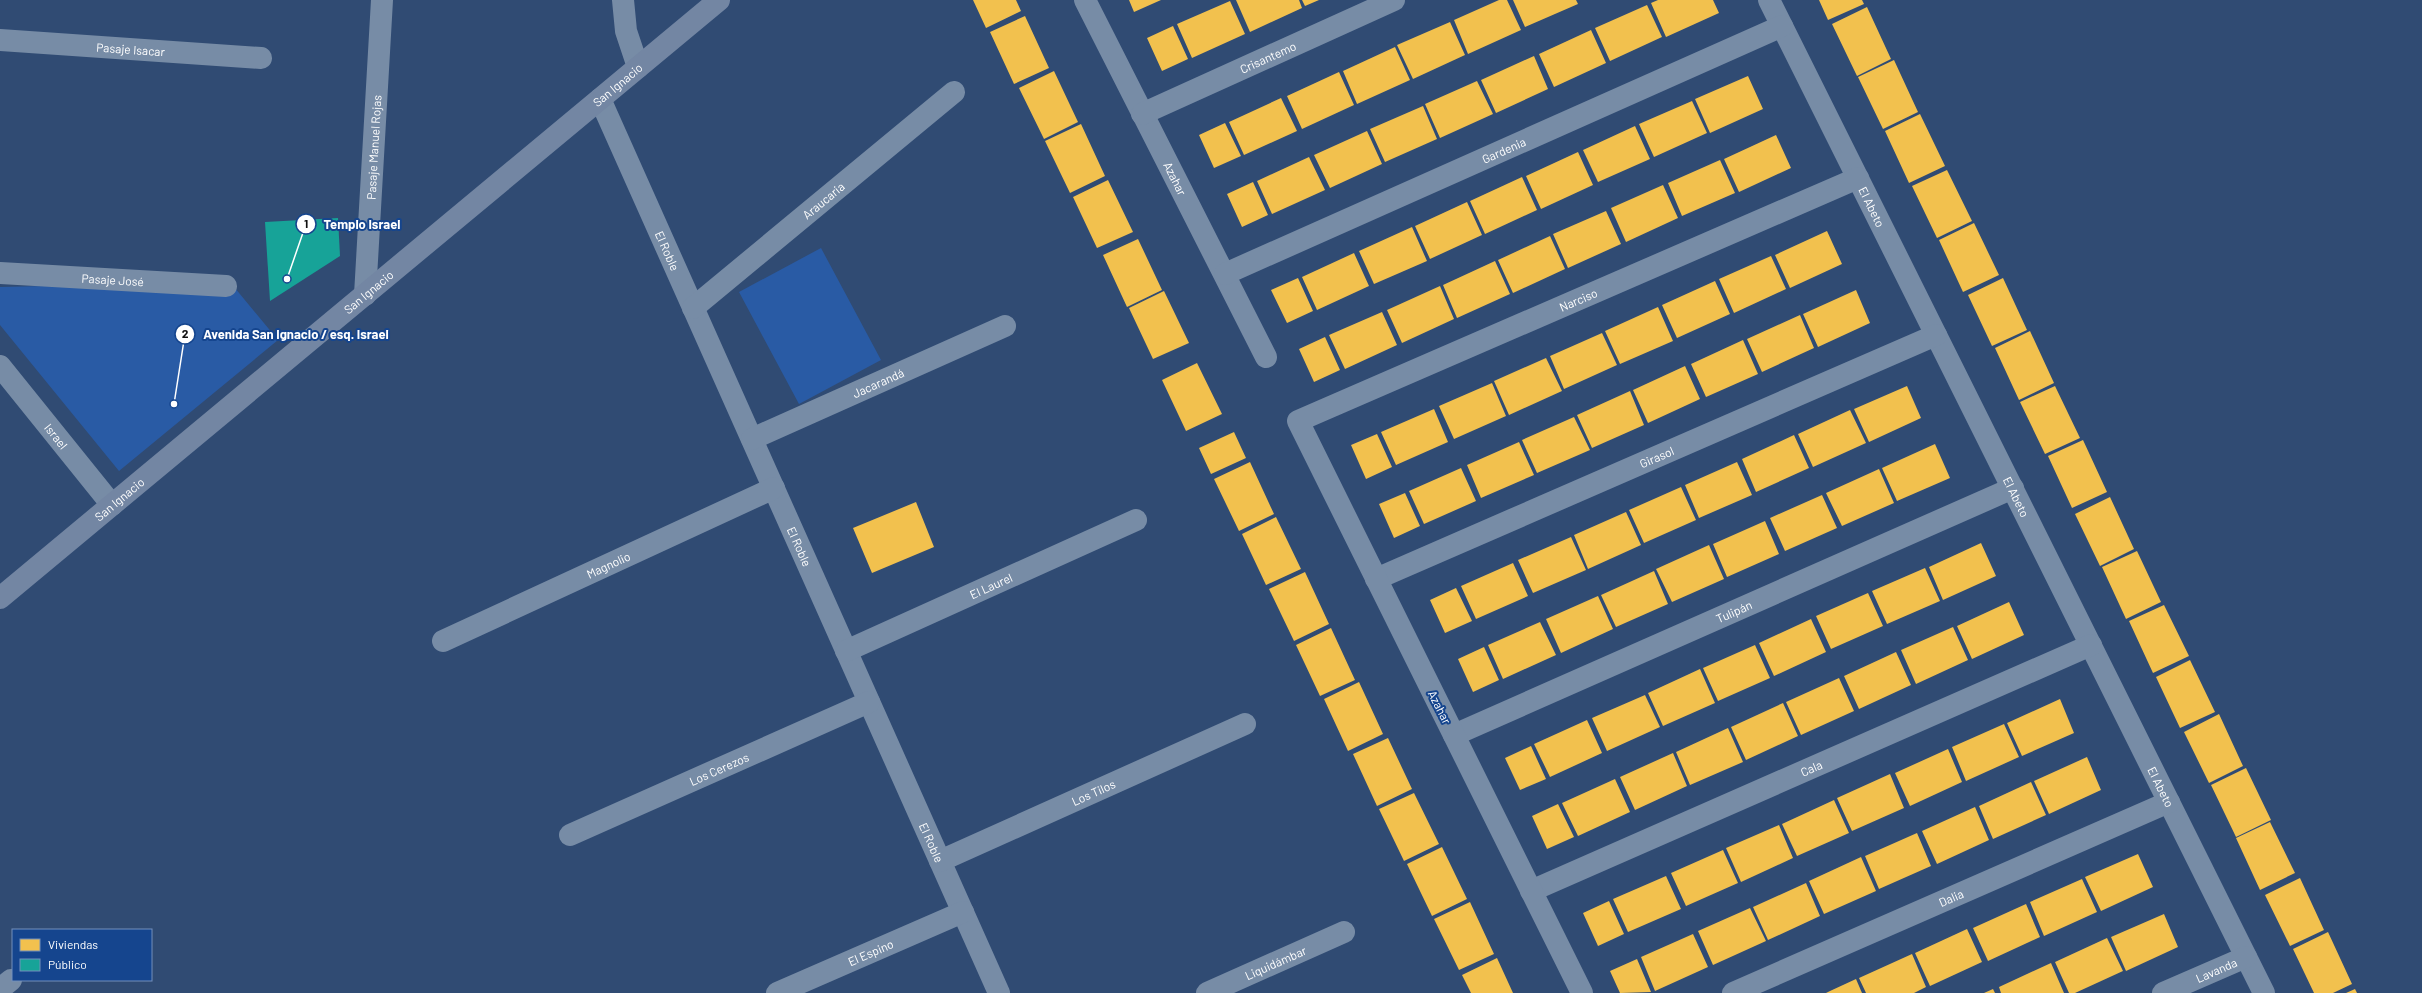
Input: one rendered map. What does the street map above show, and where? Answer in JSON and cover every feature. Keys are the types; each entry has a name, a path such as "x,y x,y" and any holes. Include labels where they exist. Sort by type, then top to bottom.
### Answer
{"main road":[{"name":"San Ignacio","path":"0,598 719,0"}],"street":[{"name":"Pasaje Manuel Rojas","path":"365,295 382,0"},
{"path":"622,0 626,31 638,67"},
{"name":"Azahar","path":"1085,0 1266,357"},
{"name":"Crisantemo","path":"1142,114 1394,0"},
{"name":"El Abeto","path":"1769,0 2264,993"},
{"name":"Gardenia","path":"1225,274 1782,26"},
{"name":"Pasaje Isacar","path":"0,40 261,58"},
{"name":"Araucaria","path":"693,308 954,92"},
{"name":"El Roble","path":"600,99 999,993"},
{"name":"Narciso","path":"1298,421 1858,178"},
{"name":"Pasaje José","path":"0,273 226,286"},
{"name":"Jacarandá","path":"752,439 1005,326"},
{"name":"Girasol","path":"1376,579 1936,335"},
{"name":"Israel","path":"0,366 112,505"},
{"name":"Azahar","path":"1298,421 1582,993"},
{"name":"Magnolio","path":"443,641 774,488"},
{"name":"Tulipán","path":"1454,736 2013,488"},
{"name":"El Laurel","path":"846,651 1136,520"},
{"name":"Cala","path":"1531,891 2091,645"},
{"name":"Los Cerezos","path":"570,835 869,702"},
{"name":"Los Tilos","path":"940,861 1245,724"},
{"name":"Dalia","path":"1733,993 2169,802"},
{"name":"El Espino","path":"778,993 963,912"},
{"name":"Liquidámbar","path":"1207,993 1344,932"},
{"name":"Lavanda","path":"2163,993 2246,957"}],"shaded area":[{"path":"821,248 881,360 799,404 739,292"},
{"path":"230,282 278,340 119,471 0,325 0,287"}],"building: Viviendas":[{"path":"973,0 1016,0 1021,11 986,28"},
{"path":"1129,0 1161,0 1134,12"},
{"path":"1236,0 1299,0 1302,8 1250,32"},
{"path":"1302,0 1319,0 1305,6"},
{"path":"1499,0 1507,0 1521,30 1468,54 1454,20"},
{"path":"1513,0 1576,0 1578,4 1525,27"},
{"path":"1658,0 1713,0 1719,13 1666,37 1651,3"},
{"path":"1819,0 1862,0 1864,4 1828,20"},
{"path":"1230,1 1245,34 1192,58 1177,24"},
{"path":"1647,5 1662,37 1610,61 1595,28"},
{"path":"1867,7 1891,59 1857,76 1832,24"},
{"path":"1025,16 1049,68 1014,84 990,32"},
{"path":"1450,22 1465,55 1413,79 1397,45"},
{"path":"1173,26 1188,59 1162,71 1147,38"},
{"path":"1591,30 1606,63 1554,87 1539,54"},
{"path":"1395,47 1410,80 1357,104 1343,71"},
{"path":"1534,56 1548,89 1496,113 1481,80"},
{"path":"1894,60 1918,112 1883,129 1858,77"},
{"path":"1054,71 1078,122 1044,139 1019,88"},
{"path":"1339,72 1354,105 1302,129 1287,96"},
{"path":"1748,76 1763,109 1710,133 1695,99"},
{"path":"1477,81 1493,114 1440,138 1425,104"},
{"path":"1281,98 1297,131 1244,155 1229,122"},
{"path":"1692,101 1707,133 1654,157 1639,124"},
{"path":"1423,106 1437,139 1385,162 1370,129"},
{"path":"1920,114 1945,166 1909,183 1885,131"},
{"path":"1225,123 1241,156 1214,168 1199,135"},
{"path":"1081,124 1105,176 1070,193 1045,141"},
{"path":"1635,126 1650,159 1598,182 1583,150"},
{"path":"1367,131 1382,164 1330,188 1314,155"},
{"path":"1776,135 1791,168 1739,192 1724,159"},
{"path":"1578,152 1593,185 1541,209 1526,176"},
{"path":"1309,157 1325,190 1272,214 1257,181"},
{"path":"1720,160 1735,193 1682,216 1668,183"},
{"path":"1947,170 1972,221 1937,238 1912,186"},
{"path":"1522,177 1537,210 1485,234 1470,201"},
{"path":"1108,180 1133,232 1097,248 1073,197"},
{"path":"1253,182 1268,215 1242,227 1227,194"},
{"path":"1663,185 1678,218 1626,242 1611,208"},
{"path":"1467,202 1482,235 1430,259 1415,226"},
{"path":"1606,211 1621,244 1568,268 1553,234"},
{"path":"1974,223 1999,275 1963,292 1939,240"},
{"path":"1412,227 1427,261 1374,284 1359,251"},
{"path":"1827,231 1842,264 1790,288 1775,255"},
{"path":"1550,236 1565,269 1513,293 1498,260"},
{"path":"1138,239 1162,290 1127,307 1103,255"},
{"path":"1354,253 1369,286 1317,310 1302,277"},
{"path":"1771,256 1786,289 1734,313 1719,279"},
{"path":"1495,261 1510,294 1457,318 1443,285"},
{"path":"1298,278 1313,311 1287,323 1271,290"},
{"path":"2003,278 2027,330 1992,346 1968,295"},
{"path":"1715,281 1730,314 1677,338 1662,305"},
{"path":"1440,286 1454,319 1402,343 1387,310"},
{"path":"1856,290 1870,323 1818,347 1803,314"},
{"path":"1164,291 1189,343 1153,359 1129,308"},
{"path":"1658,307 1673,341 1620,364 1605,331"},
{"path":"1382,312 1397,345 1345,369 1329,335"},
{"path":"1800,315 1814,348 1762,372 1747,339"},
{"path":"2030,331 2054,383 2019,400 1995,348"},
{"path":"1602,333 1617,365 1564,389 1550,356"},
{"path":"1325,337 1340,370 1314,382 1299,349"},
{"path":"1743,340 1758,374 1706,397 1691,364"},
{"path":"1546,358 1562,391 1509,415 1494,381"},
{"path":"1197,363 1222,414 1186,431 1162,380"},
{"path":"1685,366 1700,399 1648,423 1633,390"},
{"path":"1492,383 1506,416 1454,439 1439,406"},
{"path":"1907,386 1921,418 1869,442 1854,409"},
{"path":"2055,386 2080,438 2045,454 2020,402"},
{"path":"1630,391 1644,425 1592,448 1577,415"},
{"path":"1434,409 1448,442 1396,465 1381,432"},
{"path":"1850,410 1866,443 1813,467 1798,434"},
{"path":"1574,417 1590,450 1537,473 1522,440"},
{"path":"1234,432 1246,458 1211,474 1199,448"},
{"path":"1377,434 1392,467 1366,479 1351,445"},
{"path":"1794,435 1809,468 1756,492 1742,459"},
{"path":"2083,440 2107,492 2072,508 2048,456"},
{"path":"1519,442 1534,475 1481,498 1467,465"},
{"path":"1935,444 1950,478 1897,501 1882,468"},
{"path":"1250,462 1274,514 1239,531 1214,479"},
{"path":"1737,462 1752,495 1699,518 1685,485"},
{"path":"1461,468 1476,501 1424,524 1409,491"},
{"path":"1879,469 1894,503 1842,526 1826,493"},
{"path":"1681,487 1696,520 1644,543 1629,510"},
{"path":"1405,493 1420,526 1394,538 1379,504"},
{"path":"1822,495 1837,528 1785,551 1770,518"},
{"path":"2110,497 2134,549 2100,566 2075,514"},
{"path":"916,502 934,547 872,573 853,528"},
{"path":"1626,512 1641,545 1588,569 1574,535"},
{"path":"1276,517 1301,569 1266,585 1242,534"},
{"path":"1765,521 1779,554 1727,577 1713,544"},
{"path":"1571,537 1586,570 1533,593 1518,560"},
{"path":"1981,543 1996,576 1943,600 1929,567"},
{"path":"1709,545 1724,579 1672,602 1656,569"},
{"path":"2137,551 2161,602 2126,619 2102,567"},
{"path":"1513,563 1528,596 1476,619 1461,586"},
{"path":"1925,568 1940,601 1887,624 1872,591"},
{"path":"1654,571 1668,604 1616,627 1601,595"},
{"path":"1305,572 1329,624 1294,641 1269,589"},
{"path":"1456,588 1472,621 1445,633 1430,600"},
{"path":"1868,593 1883,626 1831,649 1816,616"},
{"path":"1598,596 1613,629 1561,653 1546,619"},
{"path":"2009,602 2024,635 1972,659 1957,626"},
{"path":"2164,605 2189,656 2153,673 2129,621"},
{"path":"1811,619 1826,652 1774,676 1759,643"},
{"path":"1540,622 1556,655 1503,679 1488,645"},
{"path":"1953,627 1968,660 1916,684 1901,650"},
{"path":"1331,628 1355,680 1320,696 1296,645"},
{"path":"1755,645 1770,678 1718,701 1703,668"},
{"path":"1484,647 1499,680 1473,692 1458,659"},
{"path":"1896,652 1911,685 1859,709 1844,676"},
{"path":"2190,660 2215,712 2180,728 2156,677"},
{"path":"1700,669 1715,703 1663,726 1648,693"},
{"path":"1839,678 1854,711 1801,735 1786,702"},
{"path":"1359,682 1383,734 1348,751 1324,699"},
{"path":"1645,695 1660,727 1607,751 1592,718"},
{"path":"2060,699 2074,733 2022,756 2007,723"},
{"path":"1783,703 1798,736 1746,760 1731,727"},
{"path":"2219,714 2243,766 2209,783 2184,732"},
{"path":"1587,720 1602,753 1550,777 1534,744"},
{"path":"2004,724 2019,757 1966,781 1952,747"},
{"path":"1728,728 1743,762 1690,785 1676,752"},
{"path":"1388,738 1412,789 1377,806 1353,754"},
{"path":"1531,746 1546,779 1520,790 1505,758"},
{"path":"1948,749 1962,782 1910,806 1895,773"},
{"path":"1673,753 1687,786 1635,810 1620,777"},
{"path":"2087,757 2101,790 2049,814 2034,781"},
{"path":"2246,768 2271,820 2236,837 2211,785"},
{"path":"1890,774 1904,808 1852,831 1837,798"},
{"path":"1615,779 1630,812 1578,836 1562,803"},
{"path":"2031,782 2046,815 1993,839 1979,806"},
{"path":"1414,793 1439,844 1404,861 1379,809"},
{"path":"1834,800 1849,833 1797,856 1782,824"},
{"path":"1558,804 1574,837 1547,849 1532,816"},
{"path":"1975,807 1989,840 1937,864 1922,831"},
{"path":"2270,822 2295,873 2260,890 2236,838"},
{"path":"1779,825 1793,858 1741,882 1726,848"},
{"path":"1917,833 1931,866 1879,889 1865,856"},
{"path":"1442,847 1467,899 1432,916 1407,864"},
{"path":"1723,850 1738,883 1686,906 1671,873"},
{"path":"2138,854 2153,887 2101,911 2085,877"},
{"path":"1861,857 1876,891 1824,914 1809,881"},
{"path":"1666,876 1681,909 1628,932 1613,899"},
{"path":"2300,878 2324,930 2290,946 2265,895"},
{"path":"2082,879 2097,912 2044,936 2030,902"},
{"path":"1806,883 1820,916 1768,940 1753,907"},
{"path":"1609,901 1624,934 1598,946 1583,913"},
{"path":"1470,902 1494,954 1459,970 1434,919"},
{"path":"2026,904 2040,937 1988,961 1973,928"},
{"path":"1750,908 1766,941 1713,965 1698,931"},
{"path":"2164,914 2178,947 2126,971 2111,937"},
{"path":"1967,929 1982,962 1930,986 1915,953"},
{"path":"2328,932 2352,984 2333,993 2314,993 2293,949"},
{"path":"1693,934 1708,967 1655,991 1641,957"},
{"path":"2107,938 2123,971 2075,993 2069,993 2055,962"},
{"path":"1912,954 1926,987 1914,993 1866,993 1859,978"},
{"path":"1497,958 1513,993 1471,993 1462,975"},
{"path":"1637,959 1651,992 1620,993 1610,971"},
{"path":"2051,963 2064,993 2001,993 1999,987"},
{"path":"1856,979 1862,993 1826,993 1830,991"},
{"path":"1993,989 1995,993 1984,993"},
{"path":"2355,989 2357,993 2346,993"}],"building: Público":[{"path":"338,218 340,256 270,301 265,222"}],"place":[{"name":"Templo Israel","path":"287,279"},
{"name":"Avenida San Ignacio / esq. Israel","path":"174,404"}]}
